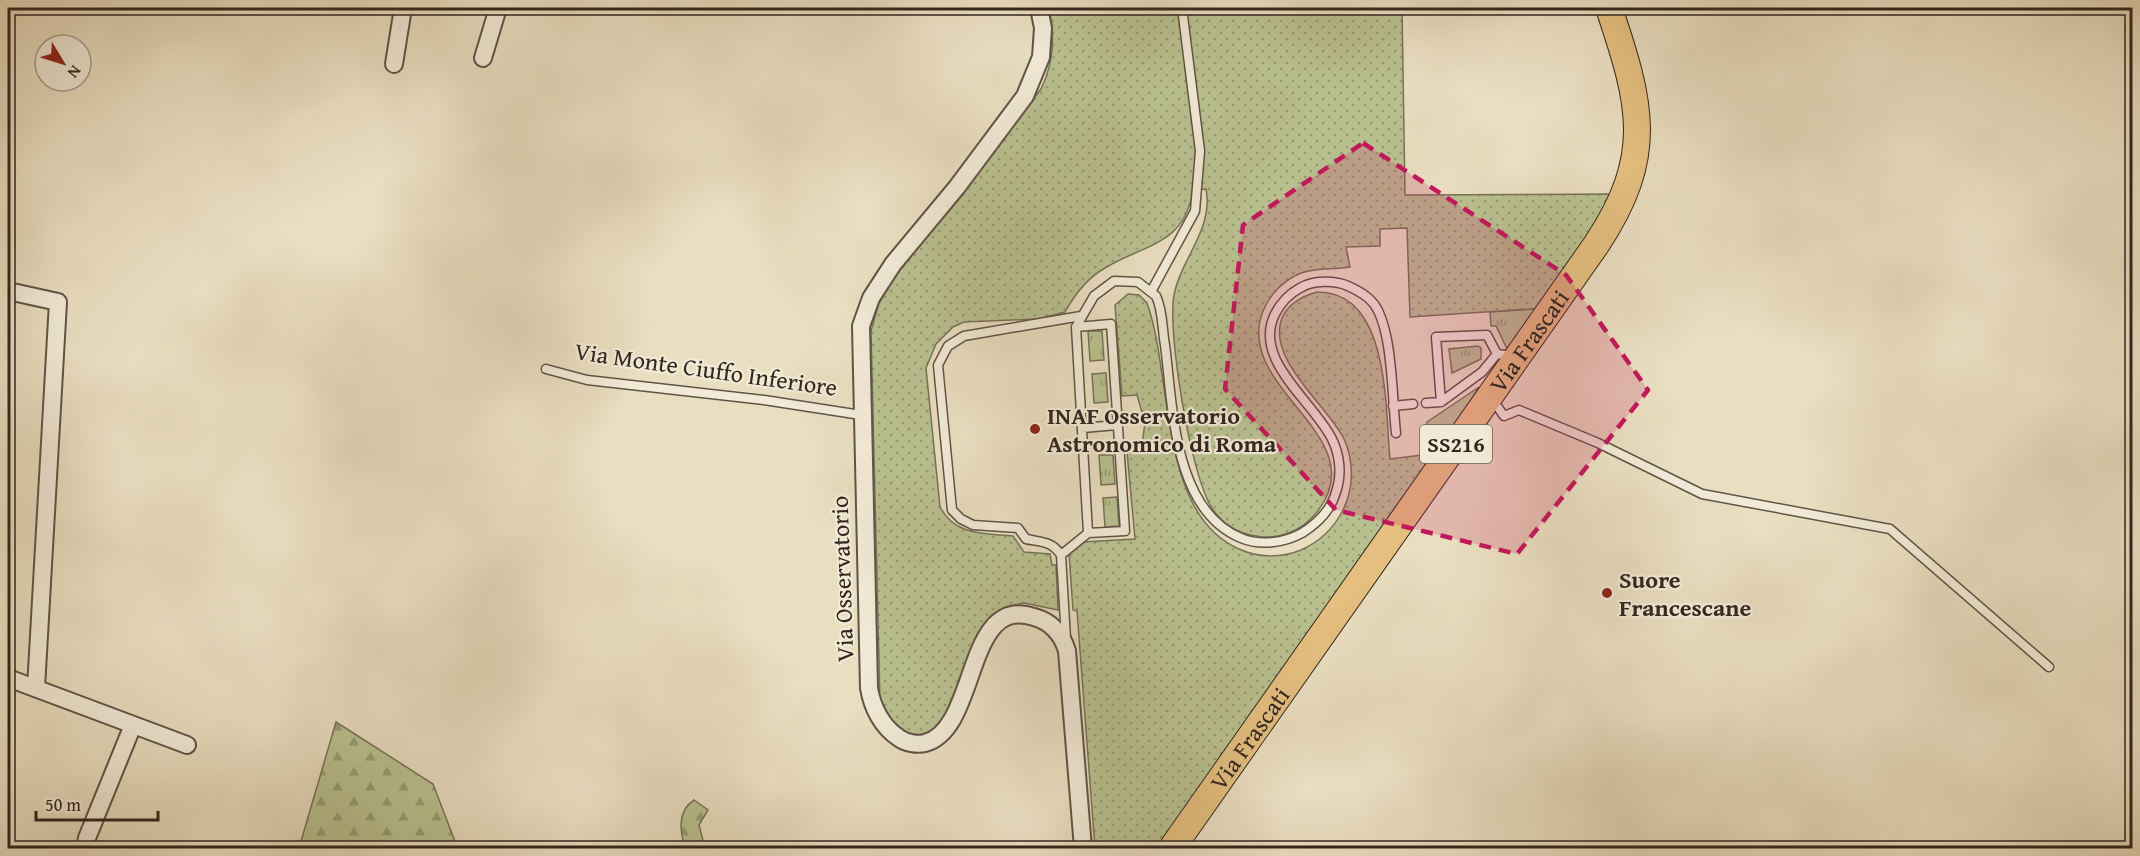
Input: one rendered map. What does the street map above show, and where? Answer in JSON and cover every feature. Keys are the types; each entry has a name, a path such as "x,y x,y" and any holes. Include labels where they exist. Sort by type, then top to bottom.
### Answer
{"main road":[{"name":"Via Frascati","path":"1172,849 1490,397 1507,355 1602,236 1620,204 1632,175 1638,145 1635,101 1627,62 1609,8"}],"street":[{"path":"394,63 403,8"},
{"path":"483,58 498,8"},
{"name":"Via Osservatorio","path":"1039,8 1043,28 1041,57 1025,96 957,187 893,264 868,305 860,335 869,688 873,704 885,724 899,738 913,743 928,742 941,734 956,714 986,637 998,623 1011,616 1028,615 1048,622 1060,635 1067,651 1083,849"},
{"path":"8,291 58,302 36,688"},
{"path":"8,678 187,745"},
{"path":"85,849 87,838 133,725"}],"lane":[{"path":"1152,290 1195,211 1200,151 1182,8"},
{"path":"1088,533 1076,327 1099,289 1114,281 1131,280 1152,290 1159,302 1174,421 1188,479 1206,511 1221,526 1238,536 1265,543 1299,534 1325,513 1337,490 1340,474 1332,440 1277,362 1271,344 1273,320 1287,297 1303,286 1324,282 1344,284 1359,291 1374,304 1387,332 1396,433"},
{"path":"1067,651 1061,555 1049,543 1026,539 1018,528 973,525 961,519 952,510 938,365 948,346 964,336 1081,316"},
{"path":"1061,555 1088,533 1125,531 1111,324 1076,327"},
{"path":"1425,403 1441,402 1507,355 1487,335 1436,337 1441,402"},
{"name":"Via Monte Ciuffo Inferiore","path":"546,369 586,380 764,400 861,415"},
{"path":"1490,397 1504,416 1519,410 1598,443 1702,494 1890,529 2049,667"},
{"path":"1393,406 1413,404"},
{"path":"1083,428 1117,425"}],"highlighted area":[{"path":"1363,143 1566,275 1648,390 1517,554 1336,510 1225,389 1243,225"}],"green space":[{"path":"1049,8 1402,8 1405,195 1622,194 1546,308 1410,317 1407,228 1380,229 1380,246 1346,247 1350,267 1307,271 1278,288 1263,311 1259,339 1267,365 1282,389 1318,436 1330,460 1331,485 1311,519 1290,533 1273,537 1243,533 1221,519 1212,508 1196,467 1182,404 1174,340 1174,295 1205,217 1206,189 1193,190 1188,208 1172,233 1161,241 1099,272 1082,287 1065,312 1038,319 964,322 953,327 936,344 926,368 940,507 946,516 962,528 981,533 1013,536 1024,552 1050,554 1052,565 1056,565 1058,610 1024,603 1005,607 989,619 946,724 922,734 907,735 900,732 894,725 880,703 871,331 879,303 895,276 1041,89 1049,69 1052,49"},
{"path":"1317,292 1341,297 1358,310 1371,331 1384,383 1390,459 1439,453 1159,848 1095,848 1077,611 1073,610 1069,554 1083,542 1135,539 1127,452 1141,451 1145,423 1137,395 1122,396 1115,305 1128,294 1139,295 1147,303 1155,333 1172,440 1181,475 1194,506 1213,531 1239,549 1254,554 1278,556 1301,550 1325,534 1343,510 1351,484 1350,456 1344,439 1290,365 1279,334 1282,318 1288,308 1301,298"},
{"path":"1546,308 1507,349 1496,326 1491,326 1490,312"},
{"path":"1088,331 1102,331 1104,360 1090,361"},
{"path":"1478,346 1481,348 1481,359 1452,373 1449,349"},
{"path":"1106,373 1108,402 1094,403 1092,374"},
{"path":"1479,387 1439,453 1430,454 1427,422"},
{"path":"1099,455 1113,455 1115,484 1101,485"},
{"path":"1117,497 1119,526 1105,527 1103,498"},
{"path":"336,722 433,784 456,844 472,848 299,848"},
{"path":"694,800 708,810 699,825 705,848 685,848 683,842 682,816"}],"place":[{"name":"INAF Osservatorio Astronomico di Roma","path":"1035,429"},
{"name":"Suore Francescane","path":"1607,593"}]}
